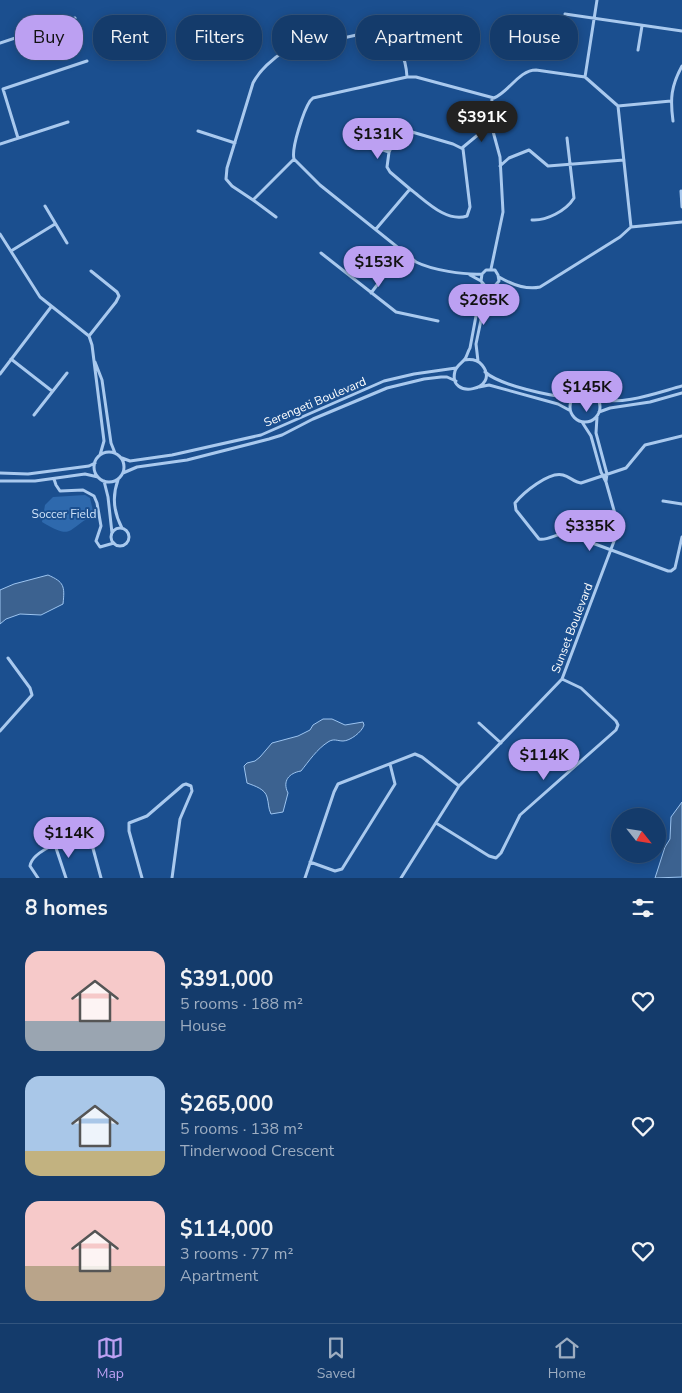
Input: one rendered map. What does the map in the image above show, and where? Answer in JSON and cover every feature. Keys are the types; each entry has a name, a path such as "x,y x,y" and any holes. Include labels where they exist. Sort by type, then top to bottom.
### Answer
{"street":[{"path":"585,77 597,0"},
{"path":"564,14 594,17 682,32"},
{"path":"638,50 642,26"},
{"path":"276,217 232,186 226,179 226,173 253,83 258,75 285,51 376,30 385,34 403,53 407,77"},
{"path":"0,43 15,38"},
{"path":"18,138 2,89 87,62"},
{"path":"673,121 671,101 674,81 682,66"},
{"path":"631,227 618,106 585,77 532,70 528,71 500,96 492,98 416,77 407,77 312,100 309,102 298,135 294,159 320,185 403,252 422,264 470,274 482,274 486,270 491,269 508,283 535,288 620,237 631,227 682,222"},
{"path":"491,269 503,212 500,157 491,124 492,98"},
{"path":"618,106 671,101"},
{"path":"0,144 68,122"},
{"path":"462,148 491,124"},
{"path":"198,132 235,142"},
{"path":"406,132 462,148 464,151 470,207 470,212 467,216 459,218 445,214 410,189 387,169 386,163 395,138 406,132"},
{"path":"532,220 541,221 548,218 572,201 574,195 567,138"},
{"path":"359,142 389,152"},
{"path":"500,166 509,158 529,150 548,166 624,160"},
{"path":"500,157 509,158"},
{"path":"253,200 294,159"},
{"path":"376,229 410,189"},
{"path":"681,191 682,207"},
{"path":"45,206 67,243"},
{"path":"11,251 55,224"},
{"path":"0,234 40,297 89,336 92,345 104,441 94,470 104,482 108,497 111,538 114,543"},
{"path":"371,292 403,252"},
{"path":"321,253 396,312 438,321"},
{"path":"89,336 116,302 118,296 117,292 91,271"},
{"path":"470,274 487,288 508,283"},
{"path":"482,274 477,316 470,348 464,360 456,368 454,373 456,381 460,387 465,389 470,390 488,386 558,404 570,410"},
{"path":"479,387 484,379 485,372 478,361 475,348 486,296 495,287 499,277"},
{"path":"0,374 51,306"},
{"path":"477,316 482,318"},
{"path":"11,359 52,391"},
{"path":"93,360 101,376 111,443 115,453"},
{"path":"464,360 478,361"},
{"name":"Serengeti Boulevard","path":"122,458 130,460 172,456 262,435 384,382 414,374 456,368"},
{"path":"485,372 503,382 548,394 572,398"},
{"path":"34,415 67,373"},
{"name":"Serengeti Boulevard","path":"123,473 137,467 187,460 269,439 352,402 396,386 441,377 447,377 456,381"},
{"path":"96,387 103,386"},
{"path":"597,416 589,422 575,419 569,405 572,398 578,393 589,392 603,400 620,400 642,397 682,386"},
{"path":"599,412 610,408 650,402 682,393"},
{"path":"597,398 600,407 595,428 607,474 606,482"},
{"path":"99,402 106,402"},
{"path":"582,422 591,436 602,476 606,482"},
{"path":"682,436 645,445 626,468 581,483 560,474 546,478 515,503 515,506 539,539 544,540 564,533 663,570 671,571 676,566 682,537"},
{"path":"54,479 60,491 83,490 94,496 101,524 96,542 100,547 114,543 122,546 129,541 128,532 122,528 116,514 114,490 125,467 122,458 115,453 108,451 100,455"},
{"path":"596,456 602,454"},
{"path":"0,473 28,474 89,466 95,463"},
{"path":"0,481 35,481 85,474 98,477"},
{"path":"104,482 118,479"},
{"name":"Sunset Boulevard","path":"401,878 459,786 562,680 619,532 619,523 606,482"},
{"path":"663,501 682,504"},
{"path":"112,534 122,528"},
{"path":"0,731 32,696 30,688 8,658"},
{"path":"436,822 489,856 496,858 520,815 616,730 618,725 616,721 581,688 562,680"},
{"path":"479,723 501,743"},
{"path":"564,753 576,764"},
{"path":"304,878 338,784 410,755 417,754 459,786"},
{"path":"310,862 335,871 342,869 395,784 390,764"},
{"path":"142,878 128,823 147,816 183,785 188,784 191,786 192,791 180,819 172,878"},
{"path":"38,878 30,868 31,862 49,847 82,836 87,836 91,841 101,878"},
{"path":"55,845 66,878"}],"green space":[{"name":"Soccer Field","path":"85,495 90,498 94,515 70,531 60,531 42,522 45,505 53,497"}],"shaded area":[{"path":"48,575 62,585 64,593 63,604 41,615 20,614 6,619 0,624 0,590 14,584"},
{"path":"323,719 332,719 345,725 363,722 364,725 352,738 328,742 301,771 290,776 286,781 288,793 283,812 271,814 266,794 259,788 247,783 244,766 260,757 272,743 298,736 310,730 313,725"},
{"path":"682,802 682,877 655,878 660,863 666,863 666,845 670,839 671,817"}]}
